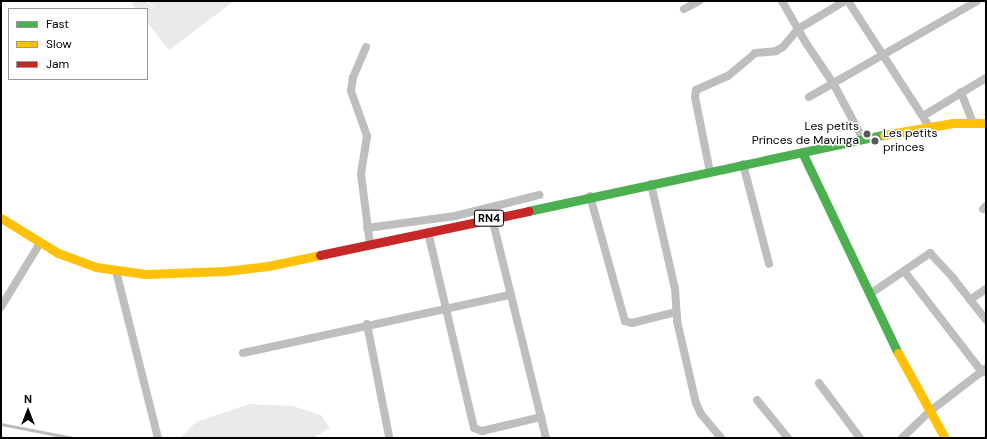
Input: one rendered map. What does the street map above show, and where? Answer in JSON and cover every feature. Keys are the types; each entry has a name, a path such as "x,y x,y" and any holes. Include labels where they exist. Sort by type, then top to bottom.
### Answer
{"main road":[{"name":"RN4","path":"1,218 40,243 80,262 116,271 146,274 225,271 268,266 862,139 929,126 986,123"},
{"path":"802,152 870,294 929,412 945,438"}],"street":[{"path":"684,9 699,1"},
{"path":"782,1 798,29 833,83 862,139"},
{"path":"710,172 695,97 696,90 732,73 755,53 776,51 783,47 798,29 846,1 884,54 929,126"},
{"path":"809,97 977,1"},
{"path":"366,47 353,78 351,91 367,136 361,174 370,244"},
{"path":"923,116 986,78"},
{"path":"961,92 973,123"},
{"path":"743,164 769,264"},
{"path":"651,184 676,296 676,312 696,404 721,438"},
{"path":"367,228 455,216 539,195"},
{"path":"590,196 625,321 632,323 676,312"},
{"path":"492,218 546,438"},
{"path":"428,232 444,307 474,428 482,431 541,417"},
{"path":"1,307 40,243"},
{"path":"870,294 925,255 932,254 986,320"},
{"path":"116,271 158,438"},
{"path":"902,438 929,412 984,370 904,271"},
{"path":"970,300 986,289"},
{"path":"243,353 444,307 510,295"},
{"path":"367,324 389,436"},
{"path":"819,383 860,438"},
{"path":"757,400 788,438"}],"shaded area":[{"path":"130,1 145,1 156,10 148,1 234,1 169,50 148,23 148,8 135,8"},
{"path":"250,404 293,406 321,415 330,428 313,438 180,438 196,422"}],"waterway":[{"path":"1,424 73,438"}],"traffic: fast":[{"path":"528,211 884,135"},
{"path":"802,152 898,353"}],"traffic: slow":[{"path":"884,135 953,123 986,123"},
{"path":"1,218 58,253 96,267 146,274 225,271 268,266 320,255"},
{"path":"898,353 945,438"}],"traffic: jam":[{"path":"320,255 528,211"}],"place":[{"name":"Les petits Princes de Mavinga","path":"867,134"},
{"name":"Les petits princes","path":"875,141"}]}
